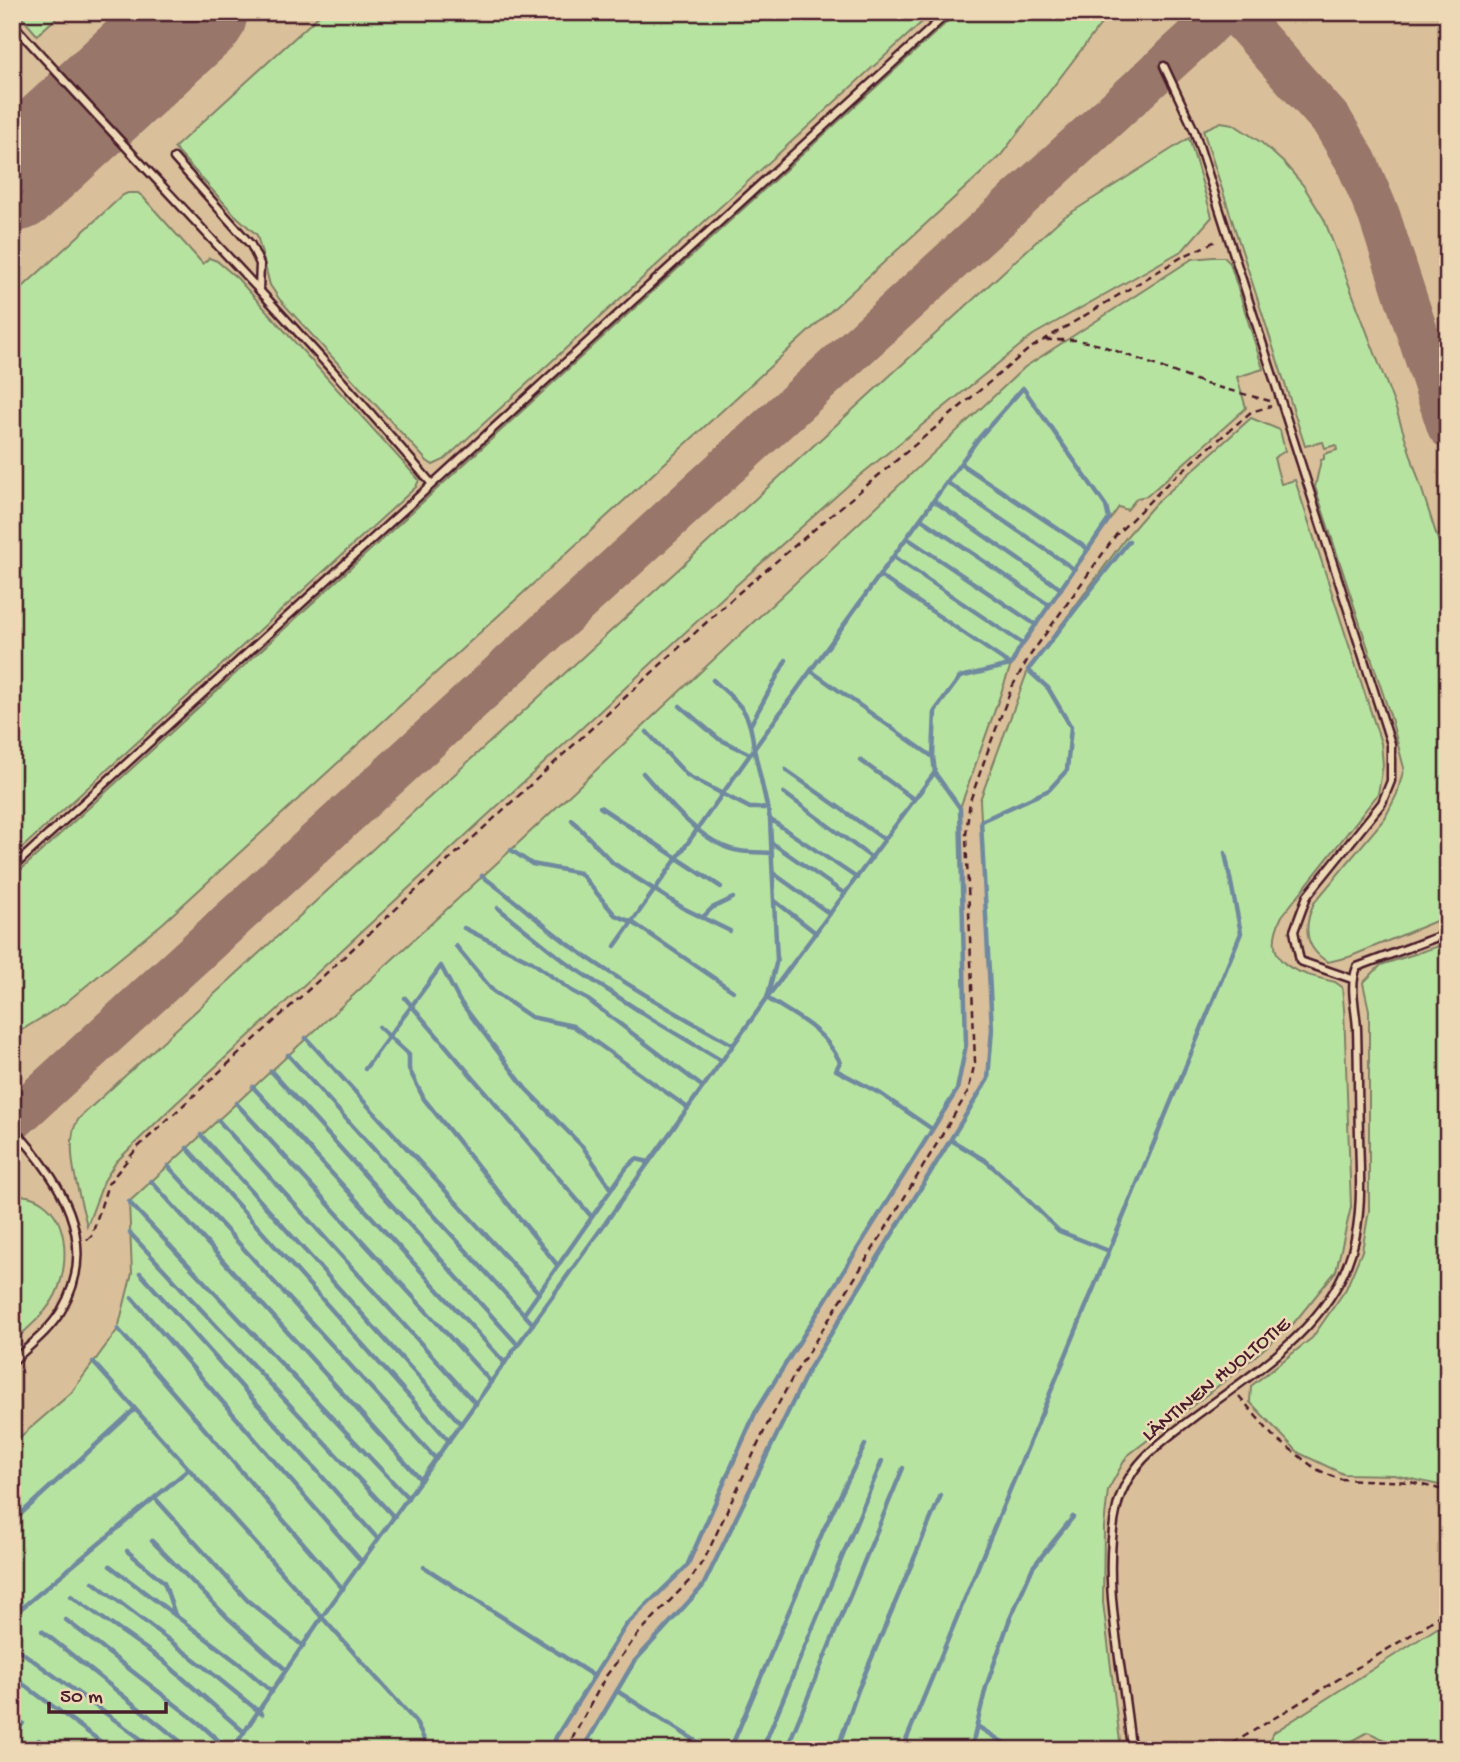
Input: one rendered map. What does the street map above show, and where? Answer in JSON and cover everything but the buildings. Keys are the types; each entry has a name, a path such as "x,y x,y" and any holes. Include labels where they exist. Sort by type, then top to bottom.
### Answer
{"lane":[{"path":"12,868 949,12"},
{"path":"12,23 348,386 431,483"},
{"path":"1164,66 1194,130 1391,744 1391,780 1382,803 1307,896 1294,931 1300,961 1352,979 1357,967 1448,933"},
{"path":"174,158 251,245 260,264 259,290"},
{"name":"LÄNTINEN HUOLTOTIE","path":"1131,1750 1112,1588 1115,1522 1120,1498 1133,1470 1154,1448 1280,1352 1306,1328 1341,1278 1352,1253 1357,1231 1360,1172 1357,1027 1352,979"},
{"path":"12,1127 39,1157 58,1185 73,1218 77,1252 76,1272 61,1311 47,1330 12,1362"}],"path":[{"path":"77,1252 92,1235 108,1184 138,1147 734,596 1029,349 1182,257 1228,236"},
{"path":"1044,340 1077,340 1100,345 1206,384 1280,403"},
{"path":"566,1750 606,1675 639,1633 691,1579 706,1556 766,1425 794,1374 968,1092 975,1062 966,835 970,801 1012,687 1029,657 1116,535 1169,482 1251,412 1280,403"},
{"path":"1232,1388 1272,1435 1316,1469 1339,1479 1410,1482 1448,1492"},
{"path":"1222,1750 1424,1627 1448,1608"}],"shaded area":[{"path":"12,12 1448,12 1448,1750 12,1750"}],"green space":[{"path":"17,12 63,12 37,35"},
{"path":"323,12 933,12 444,460 433,465 280,300 270,285 257,235 234,214 174,148"},
{"path":"958,12 1110,12 1001,155 163,923 64,1004 12,1036 12,878"},
{"path":"1221,122 1233,124 1262,143 1285,164 1303,185 1324,219 1395,406 1448,571 1448,916 1349,957 1328,962 1310,944 1307,929 1310,912 1314,903 1385,818 1397,794 1404,768 1391,718 1315,487 1324,454 1337,450 1336,445 1325,448 1323,442 1305,446 1203,130"},
{"path":"1189,138 1212,217 1183,250 1033,335 853,481 732,589 171,1108 116,1162 104,1181 87,1226 72,1157 74,1130 82,1116 1061,219"},
{"path":"128,193 138,193 143,197 203,264 209,258 217,261 237,278 419,480 416,487 12,857 12,297"},
{"path":"1224,257 1230,263 1263,369 1237,377 1246,408 1147,496 1137,498 1127,510 1119,507 1019,649 1011,665 960,808 966,1045 957,1090 757,1411 687,1566 626,1625 556,1737 552,1750 12,1750 12,1444 71,1393 118,1329 132,1273 129,1202 511,850 1025,367 1192,259"},
{"path":"1251,418 1280,430 1285,451 1274,458 1281,484 1295,480 1381,743 1383,765 1378,794 1282,916 1275,945 1278,956 1285,964 1342,987 1351,1207 1336,1271 1293,1324 1240,1369 1127,1456 1108,1490 1104,1527 1103,1602 1121,1750 582,1750 634,1662 703,1586 808,1371 988,1079 992,1029 980,800 1028,670 1128,535 1154,505"},
{"path":"1448,943 1448,1487 1394,1475 1343,1474 1299,1453 1250,1402 1251,1386 1312,1338 1346,1289 1362,1251 1369,1211 1369,1010 1363,983 1381,965"},
{"path":"12,1194 36,1199 52,1211 62,1233 64,1258 60,1283 52,1301 12,1343"},
{"path":"1448,1621 1448,1747 1443,1750 1407,1750 1368,1732 1336,1750 1269,1750 1267,1747 1273,1733"}],"waterway":[{"path":"232,1750 322,1617 767,998 777,960 770,819 754,749 978,439 1023,388 1106,506 1109,519 1019,649 1011,665 880,576"},
{"path":"961,464 1088,549"},
{"path":"948,483 1074,569"},
{"path":"934,501 1061,589"},
{"path":"921,519 1049,605"},
{"path":"907,538 1036,625"},
{"path":"582,1750 634,1662 703,1586 808,1371 988,1079 992,1029 981,821 1049,790 1067,770 1071,727 1048,688 1028,670 1129,541"},
{"path":"894,557 1023,644"},
{"path":"751,724 786,660"},
{"path":"552,1750 556,1737 626,1625 687,1566 756,1411 957,1090 966,1045 960,808 935,773 935,711 960,677 1010,665"},
{"path":"811,671 933,757"},
{"path":"615,946 754,749 750,725 743,709 713,680"},
{"path":"680,706 719,739 750,754"},
{"path":"647,732 688,776 750,808 767,808"},
{"path":"860,760 915,800"},
{"path":"786,770 885,840"},
{"path":"932,1129 881,1094 836,1070 840,1062 818,1032 767,998 935,772"},
{"path":"643,773 680,814 711,840 734,850 772,853"},
{"path":"784,793 872,858"},
{"path":"600,807 721,887"},
{"path":"572,820 613,863 683,908 730,931"},
{"path":"771,820 857,878"},
{"path":"772,843 845,894"},
{"path":"511,850 532,864 580,873 615,915 632,922 733,991"},
{"path":"902,1750 1241,933 1225,853"},
{"path":"773,873 830,914"},
{"path":"482,876 590,960 733,1045"},
{"path":"702,918 712,908 733,898"},
{"path":"775,901 816,933"},
{"path":"498,908 568,964 722,1061"},
{"path":"464,928 532,962 587,999 703,1087"},
{"path":"456,946 493,991 531,1017 573,1026 688,1108"},
{"path":"365,1069 441,966 459,1000 526,1089 583,1147 611,1188"},
{"path":"405,998 591,1216"},
{"path":"379,1027 409,1055 409,1069 424,1099 558,1266"},
{"path":"306,1038 539,1293"},
{"path":"288,1055 533,1324"},
{"path":"271,1071 518,1345"},
{"path":"253,1087 505,1363"},
{"path":"236,1103 491,1382"},
{"path":"218,1120 476,1404"},
{"path":"201,1135 461,1424"},
{"path":"951,1140 986,1161 1059,1231 1109,1251"},
{"path":"187,1148 449,1441"},
{"path":"524,1314 627,1167 636,1159 649,1162"},
{"path":"168,1166 436,1459"},
{"path":"151,1181 421,1480"},
{"path":"129,1202 408,1498"},
{"path":"130,1233 394,1517"},
{"path":"140,1273 378,1539"},
{"path":"132,1298 362,1562"},
{"path":"118,1329 343,1589"},
{"path":"93,1362 415,1721 426,1750"},
{"path":"12,1522 135,1409"},
{"path":"730,1750 823,1531 865,1445"},
{"path":"762,1750 882,1461"},
{"path":"786,1750 903,1468"},
{"path":"12,1616 189,1469"},
{"path":"837,1750 858,1690 941,1495"},
{"path":"155,1498 247,1600 303,1646"},
{"path":"971,1750 986,1687 1009,1621 1033,1567 1073,1517"},
{"path":"152,1541 228,1618 286,1670"},
{"path":"127,1551 164,1582 175,1615"},
{"path":"110,1566 241,1665 272,1692"},
{"path":"424,1567 594,1676"},
{"path":"93,1582 262,1714"},
{"path":"71,1596 162,1660 244,1732"},
{"path":"66,1620 199,1723 229,1750"},
{"path":"42,1631 191,1750"},
{"path":"12,1645 156,1750"},
{"path":"12,1676 112,1750"},
{"path":"617,1691 710,1750"},
{"path":"12,1739 23,1723"},
{"path":"977,1726 1015,1750"},
{"path":"32,1750 39,1740"}],"taxiway":[{"path":"12,1121 1223,12"},
{"path":"1235,12 1332,121 1356,161 1379,215 1448,427"}],"runway":[{"path":"12,180 195,12"}]}
